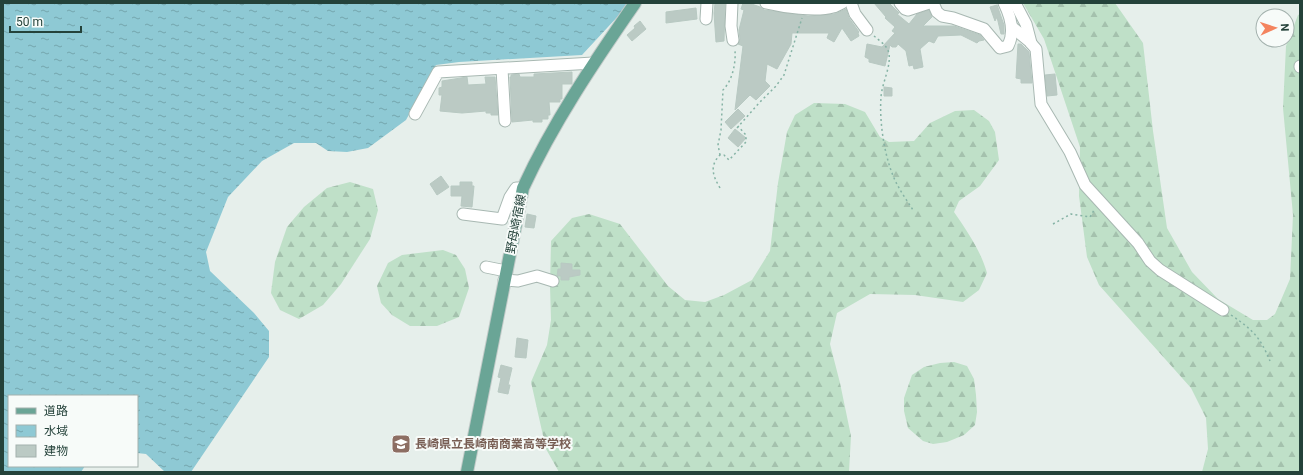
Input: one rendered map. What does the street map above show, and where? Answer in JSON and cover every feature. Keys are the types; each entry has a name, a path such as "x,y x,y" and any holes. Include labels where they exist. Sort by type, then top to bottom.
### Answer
{"main road":[{"name":"野母崎宿線","path":"467,472 523,188 537,157 593,63 635,3"}],"street":[{"path":"706,19 707,3"},
{"path":"732,3 731,26 733,40"},
{"path":"766,3 805,8 834,7 842,3"},
{"path":"851,3 855,14 866,30"},
{"path":"900,3 905,9 908,10 914,10 929,3"},
{"path":"933,3 937,12 942,16 953,18 984,29 1000,48 1008,46 1012,35 1012,27 1004,3"},
{"path":"1015,3 1026,24 1031,44"},
{"path":"1012,27 1036,49 1041,104 1070,152 1085,184 1138,243 1150,261 1223,310"},
{"path":"415,114 438,72 593,63"},
{"path":"502,68 505,121"},
{"path":"462,214 502,219 510,197 516,188 523,188"},
{"path":"486,267 518,281 537,276 552,281"}],"path":[{"path":"720,155 724,155 729,160 746,142 746,135 738,127 776,86 784,75 805,8"},
{"path":"866,30 882,42 889,52 889,64 881,96 883,142 897,186 913,210"},
{"path":"720,188 714,178 712,170 714,163 720,155 718,145 721,130 723,90 729,84 736,57 733,40"},
{"path":"1053,224 1071,214 1090,217 1100,201"},
{"path":"1223,310 1253,332 1263,344 1270,361"}],"green space":[{"path":"1023,3 1115,3 1143,43 1153,131 1167,228 1192,272 1218,299 1253,320 1267,320 1275,314 1290,279 1293,215 1283,108 1286,48 1295,48 1295,23 1298,15 1300,14 1300,472 1202,472 1208,449 1206,418 1191,388 1099,285 1087,257 1079,196 1080,147 1044,39"},
{"path":"814,103 845,104 865,112 880,137 889,142 914,141 930,123 955,111 974,110 989,121 995,132 999,160 980,186 959,201 954,212 973,241 987,273 979,290 963,302 915,295 870,294 837,313 830,344 851,436 849,472 559,472 546,449 531,382 547,345 551,320 551,241 572,218 589,214 620,224 668,286 685,300 705,302 724,295 752,280 770,251 778,183 787,132 795,115"},
{"path":"350,182 373,189 378,210 370,239 341,284 323,305 299,319 280,310 271,293 275,262 287,227 304,207 327,188"},
{"path":"443,250 456,255 465,269 469,288 459,317 437,326 410,326 392,315 381,303 377,286 388,263 402,255"},
{"path":"954,362 967,366 974,379 977,412 975,425 964,435 947,442 933,444 923,441 908,428 904,411 904,398 912,375 924,367 940,363"}],"water":[{"path":"3,3 628,3 620,14 582,55 459,62 436,65 406,120 368,148 347,152 328,151 316,143 294,143 262,161 228,197 206,252 210,271 254,313 269,331 269,357 191,472 165,472 146,454 138,453 138,395 8,395 8,467 84,467 81,472 3,472"}],"building":[{"path":"715,3 725,3 724,41 716,42 714,13"},
{"path":"743,3 749,3 764,10 808,16 835,14 846,9 849,18 859,32 859,36 851,41 842,28 834,42 827,38 829,33 792,33 791,44 777,69 767,64 765,81 770,86 756,100 750,95 735,110 743,46 738,44 740,39 739,30 744,10 741,9"},
{"path":"874,3 889,3 899,13 897,14 909,24 917,14 929,10 932,17 923,26 954,26 980,35 984,40 977,43 961,35 938,36 934,43 929,41 920,49 923,67 914,69 913,65 909,66 906,51 898,44 896,47 892,47 890,45 885,66 869,62 869,59 865,57 867,44 882,47 895,33 892,31 895,27 885,18 886,17"},
{"path":"997,5 1004,25 1004,34 1001,34 997,17 995,21 990,7"},
{"path":"696,8 697,19 666,23 666,12"},
{"path":"640,21 646,29 632,41 627,35"},
{"path":"1018,44 1021,44 1029,52 1032,83 1021,83 1021,79 1016,78"},
{"path":"572,72 572,84 562,84 562,99 560,99 560,102 549,102 550,115 548,115 548,119 542,119 542,122 533,122 533,120 512,122 511,75 519,74 520,77 534,77 534,74"},
{"path":"1055,74 1057,95 1047,96 1045,75"},
{"path":"467,77 468,85 486,84 485,77 495,77 498,115 491,115 491,113 486,113 486,111 462,113 440,111 442,95 439,95 439,88 442,87 442,81"},
{"path":"884,87 892,88 892,96 884,96"},
{"path":"738,109 745,116 731,129 725,122"},
{"path":"735,129 746,138 738,147 728,138"},
{"path":"441,176 449,187 437,195 430,184"},
{"path":"460,182 472,182 472,186 474,186 472,207 461,206 462,196 451,196 451,186 460,186"},
{"path":"527,214 536,216 534,228 525,227"},
{"path":"561,263 572,264 572,270 580,270 580,275 569,277 569,280 561,280 561,276 557,276 558,269 561,269"},
{"path":"517,338 528,340 526,358 515,357"},
{"path":"501,365 512,368 508,385 510,385 508,394 498,392 501,378 498,377"}],"place":[{"name":"長崎県立長崎南商業高等学校","path":"401,444"}]}
